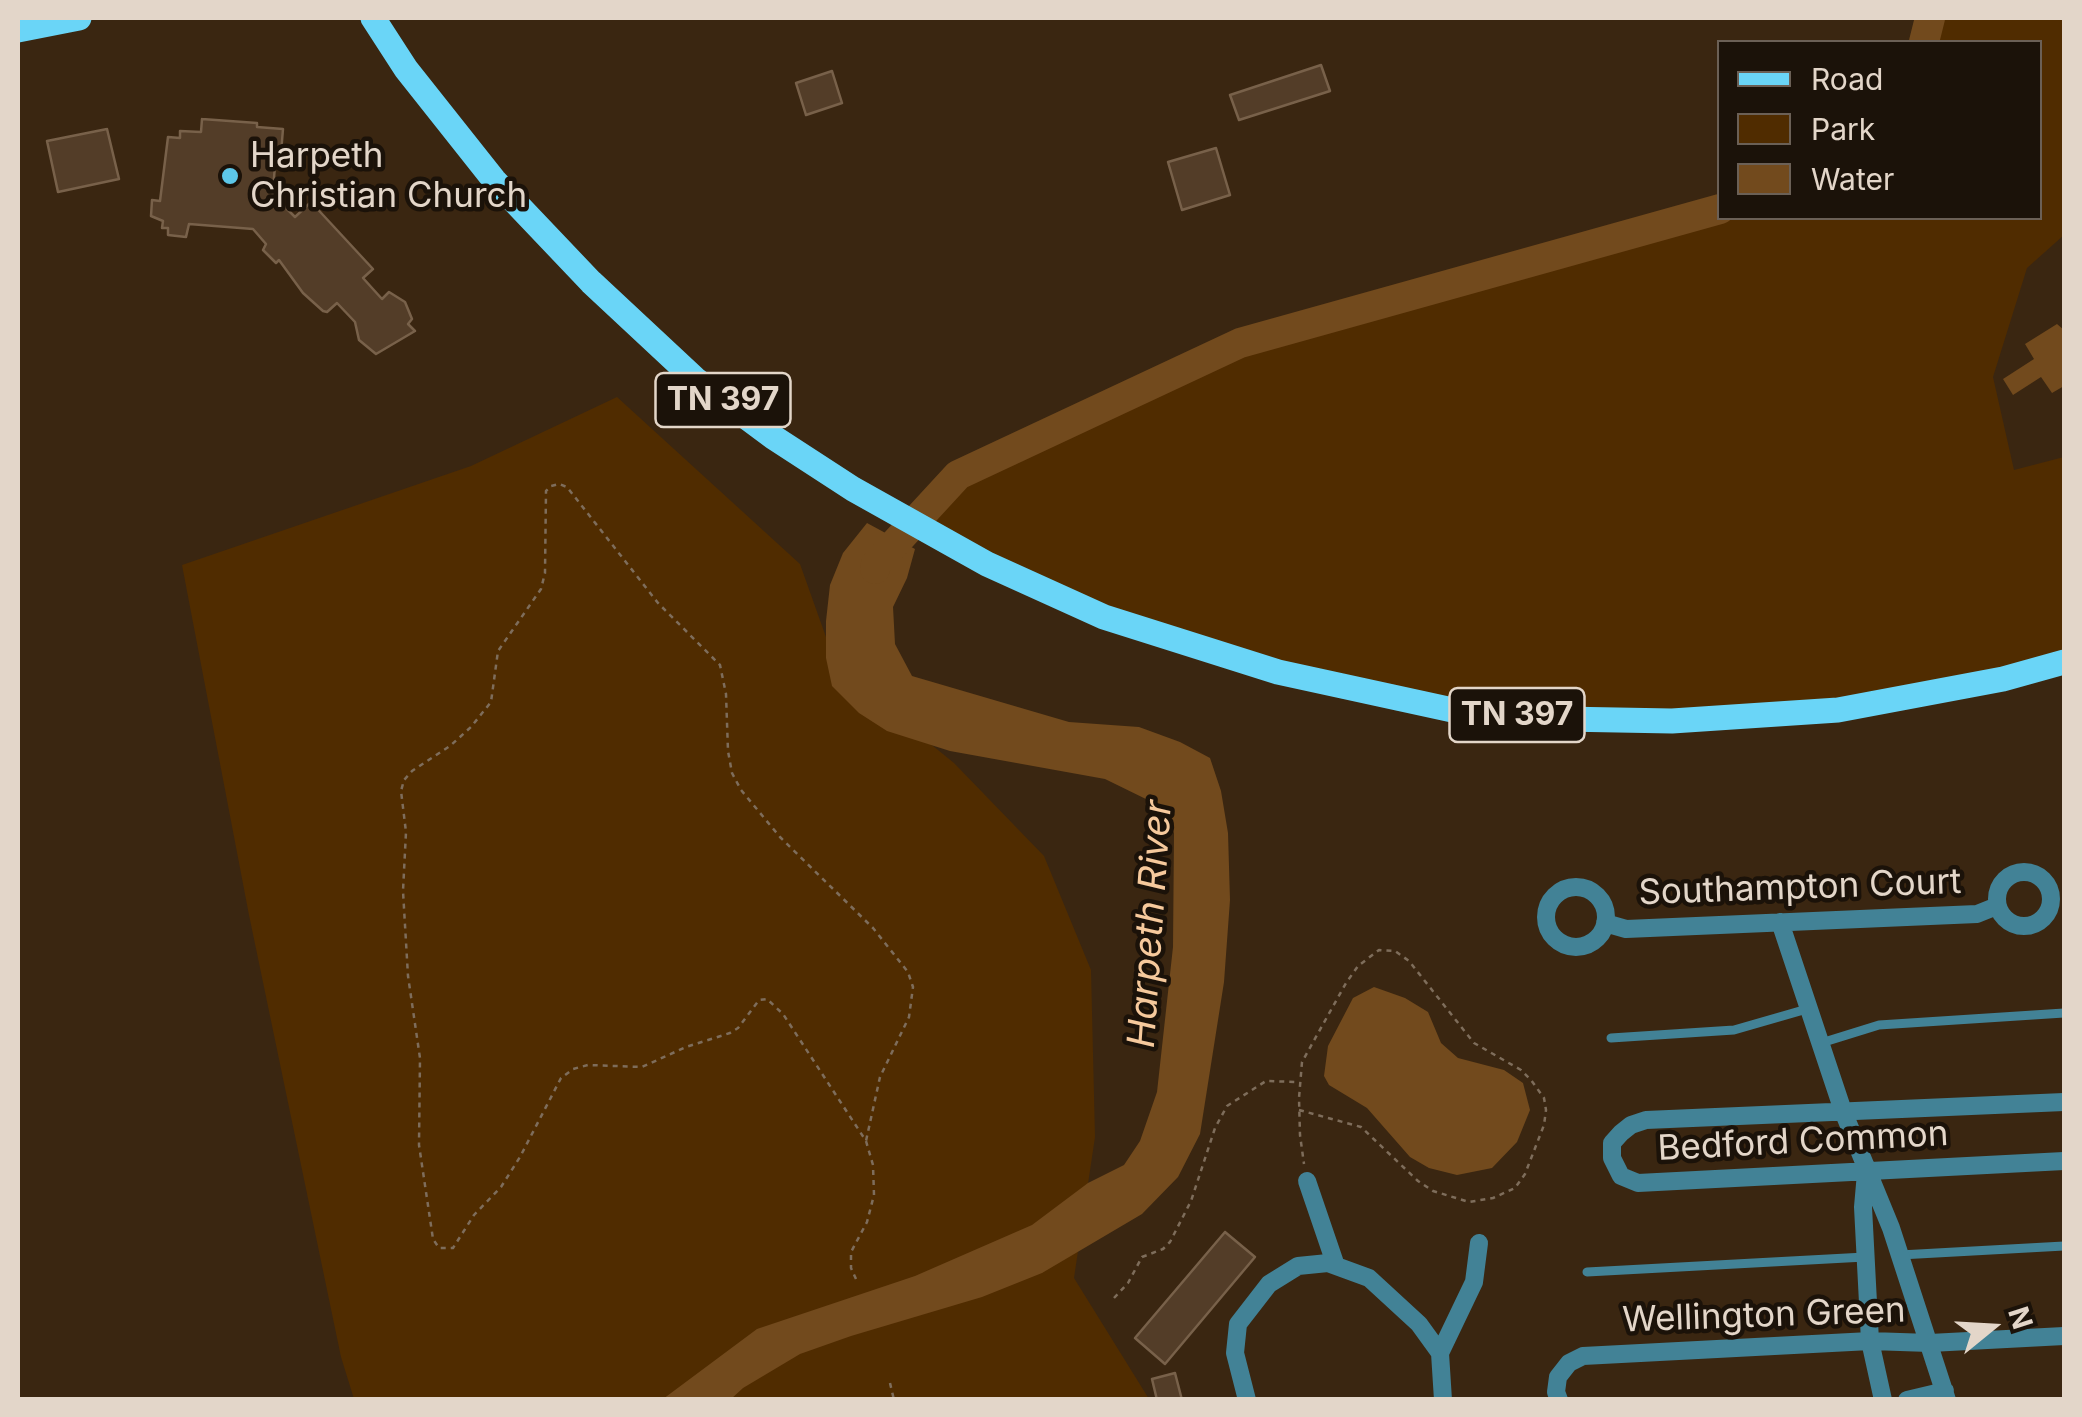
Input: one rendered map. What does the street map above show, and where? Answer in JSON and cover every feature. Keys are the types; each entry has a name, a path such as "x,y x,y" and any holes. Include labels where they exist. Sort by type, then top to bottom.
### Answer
{"main road":[{"path":"18,30 79,18"},
{"name":"TN 397","path":"373,18 406,69 494,180 591,282 695,379 773,438 853,490 987,564 1104,617 1278,672 1457,711 1563,719 1672,721 1838,710 1920,696 2064,662"}],"street":[{"name":"Southampton Court","path":"1606,923 1626,929 1977,914 1998,906"},
{"path":"1780,922 1807,1009 1900,1256 1946,1395 1907,1400"},
{"name":"Bedford Common","path":"2064,1102 1646,1120 1631,1125 1612,1143 1612,1158 1621,1176 1638,1182 2064,1161"},
{"path":"1866,1172 1862,1207 1870,1340 1882,1400"},
{"path":"1306,1181 1336,1266"},
{"path":"1444,1400 1440,1353 1474,1282 1479,1242"},
{"path":"1247,1400 1235,1352 1238,1324 1269,1284 1298,1266 1328,1263 1369,1278 1419,1324 1440,1353"},
{"name":"Wellington Green","path":"1559,1400 1558,1377 1569,1363 1583,1356 1870,1340 1930,1342 2064,1336"}],"lane":[{"path":"1611,1038 1734,1030 1807,1009"},
{"path":"1822,1044 1879,1025 2064,1014"},
{"path":"1900,1256 2064,1246"},
{"path":"1586,1272 1865,1257"}],"path":[{"path":"856,1279 850,1268 851,1252 867,1222 874,1195 866,1141 783,1014 767,999 759,1000 738,1028 642,1068 588,1065 573,1069 548,1096 520,1157 474,1215 454,1248 439,1248 432,1239 419,1145 420,1058 408,976 403,891 406,832 401,791 412,772 450,746 491,702 498,651 541,589 545,573 546,491 552,486 567,488 658,603 720,664 726,694 728,751 732,773 741,790 780,837 873,928 908,972 913,987 909,1017 880,1077 866,1141"},
{"path":"1299,1110 1360,1126 1418,1181 1434,1191 1469,1202 1493,1198 1515,1188 1525,1174 1546,1110 1540,1090 1522,1070 1474,1043 1409,962 1388,949 1371,954 1346,983 1310,1043 1298,1082 1299,1110 1306,1181"},
{"path":"1114,1298 1128,1283 1142,1256 1163,1249 1170,1242 1191,1202 1215,1128 1228,1106 1266,1082 1298,1082"},
{"path":"890,1383 894,1400"}],"green space":[{"path":"1930,18 2064,18 2064,235 2027,268 1993,377 2014,470 2064,457 2064,662 1838,710 1457,711 1189,646 917,525 958,475 1240,343 1717,210 1717,220 2042,220 2042,40 1924,40"},
{"path":"617,397 800,564 837,668 954,763 1044,856 1091,970 1095,1137 1074,1278 1149,1399 354,1399 341,1357 249,915 182,565 471,466"}],"water":[{"path":"2057,324 2064,330 2064,386 2052,393 2041,377 2013,395 2003,379 2034,359 2025,344"},
{"path":"867,523 915,549 893,607 895,644 912,676 1069,722 1139,727 1210,758 1228,833 1230,900 1224,982 1200,1134 1178,1177 1142,1214 1042,1273 982,1297 800,1354 731,1399 663,1399 757,1329 915,1276 1032,1225 1088,1183 1124,1165 1140,1141 1157,1092 1173,947 1174,833 1166,813 1105,779 950,751 887,731 859,713 832,686 826,658 826,621 830,585 843,553"},
{"path":"1374,987 1405,998 1428,1012 1441,1043 1458,1058 1504,1070 1523,1083 1530,1110 1517,1142 1492,1168 1457,1175 1429,1168 1410,1157 1367,1108 1329,1085 1324,1076 1328,1046 1353,998"}],"building":[{"path":"1321,65 1330,91 1239,120 1230,95"},
{"path":"832,71 842,103 806,115 796,83"},
{"path":"202,119 283,129 281,153 276,153 272,203 283,205 295,217 311,202 373,269 363,278 382,299 389,292 405,302 412,319 408,324 415,331 376,354 359,340 355,322 337,303 323,311 303,293 279,260 276,263 263,250 266,244 253,229 189,224 186,237 168,235 168,228 162,228 163,221 151,216 152,200 160,201 168,137 180,138 180,131 201,132"},
{"path":"107,129 119,179 58,192 47,141"},
{"path":"1216,148 1230,195 1182,210 1168,162"},
{"path":"1225,1232 1255,1257 1165,1364 1135,1338"},
{"path":"1175,1373 1182,1400 1157,1400 1152,1379"}],"waterway":[{"name":"Harpeth River","path":"1924,40 1930,18"},
{"name":"Harpeth River","path":"875,569 958,475 1240,343 1717,210"}],"place":[{"name":"Harpeth Christian Church","path":"230,176"}]}
